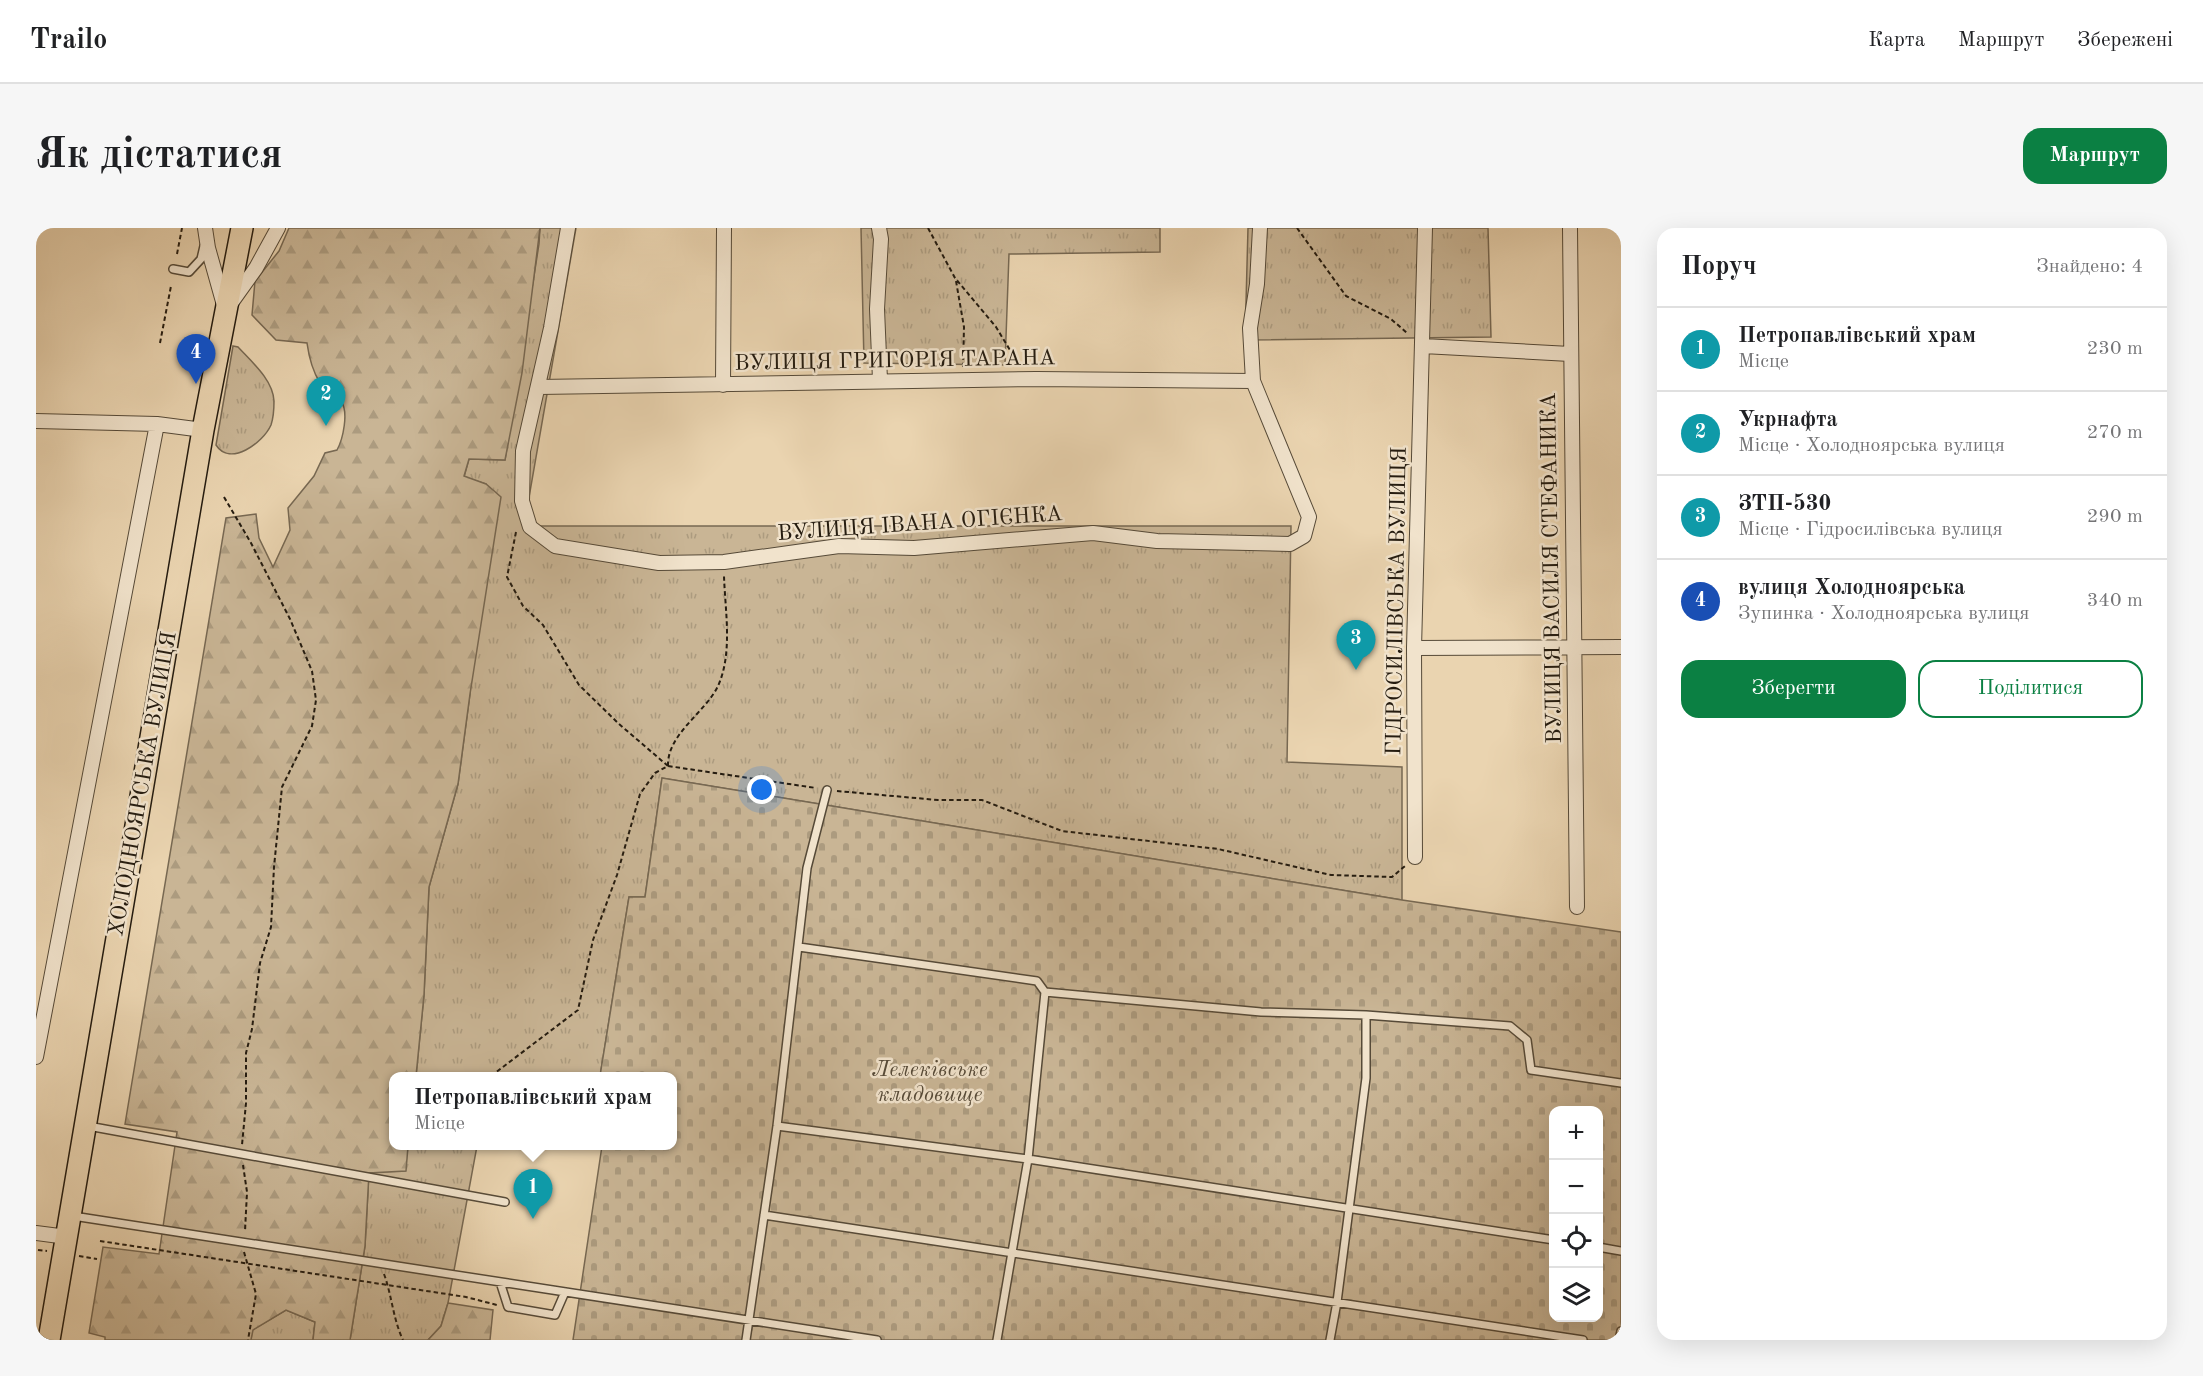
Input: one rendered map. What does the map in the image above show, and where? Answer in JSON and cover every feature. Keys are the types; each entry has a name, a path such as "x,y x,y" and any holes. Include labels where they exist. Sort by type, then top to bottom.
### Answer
{"main road":[{"name":"ХОЛОДНОЯРСЬКА ВУЛИЦЯ","path":"49,1340 203,430 242,228"}],"street":[{"path":"226,310 256,268 278,228"},
{"name":"ВУЛИЦЯ ІВАНА ОГІЄНКА","path":"568,228 539,387 523,451 522,501 530,527 555,546 659,563 724,562 839,546 914,548 1093,533 1157,541 1290,544 1304,536 1310,517 1253,381"},
{"path":"723,385 724,228"},
{"path":"879,228 881,239 877,309 880,380"},
{"path":"1253,381 1250,328 1257,284 1260,228"},
{"name":"ГІДРОСИЛІВСЬКА ВУЛИЦЯ","path":"1415,857 1414,648 1425,228"},
{"name":"ВУЛИЦЯ ВАСИЛЯ СТЕФАНИКА","path":"1570,228 1577,907"},
{"path":"205,233 226,310"},
{"path":"1423,346 1570,354"},
{"name":"ВУЛИЦЯ ГРИГОРІЯ ТАРАНА","path":"539,387 880,380 1253,381"},
{"path":"36,421 157,423 203,430"},
{"path":"36,1057 157,423"},
{"path":"1414,648 1621,646"},
{"path":"36,1233 67,1237"}],"lane":[{"path":"173,269 189,272 201,259 205,233"},
{"path":"746,1340 777,1126 807,868 827,790"},
{"path":"799,947 1037,981 1045,992 1028,1159 997,1340"},
{"path":"1045,992 1261,1012 1366,1015 1510,1026 1527,1040 1531,1070 1621,1083"},
{"path":"1330,1340 1366,1078 1366,1015"},
{"path":"85,1125 505,1202"},
{"path":"777,1126 1028,1159 1549,1239"},
{"path":"764,1215 1583,1340"},
{"path":"70,1216 877,1340"},
{"path":"1603,1248 1621,1251"},
{"path":"500,1282 508,1307 555,1315 565,1292"},
{"path":"1619,1340 1621,1330"}],"path":[{"path":"177,254 182,228"},
{"path":"928,228 955,278 996,327 1019,364 1036,379"},
{"path":"1297,228 1346,296 1391,320 1423,346"},
{"path":"955,278 964,327 963,380"},
{"path":"160,343 171,286"},
{"path":"224,497 251,543 290,619 312,671 316,700 312,726 282,787 273,867 271,927 260,963 252,1029 246,1053 246,1103 241,1154 247,1192 244,1243 256,1294 248,1340"},
{"path":"516,531 507,577 523,606 543,625 579,685 619,724 668,766 827,790 938,800 982,800 1062,831 1218,849 1330,875 1392,877 1415,857"},
{"path":"668,766 668,754 710,699 718,686 724,668 726,637 724,562"},
{"path":"497,1072 578,1010 593,940 617,875 640,794 655,773 668,766"},
{"path":"100,1241 466,1298 508,1307"},
{"path":"381,1263 389,1286 397,1328 403,1340"}],"green space":[{"path":"289,228 540,228 522,373 505,460 469,459 464,476 486,484 501,497 458,784 429,887 424,995 416,1072 389,1072 389,1150 408,1150 406,1171 369,1173 365,1246 350,1340 313,1340 315,1322 286,1310 253,1330 251,1340 105,1340 105,1337 89,1333 103,1247 159,1254 177,1132 125,1124 226,518 256,514 259,538 273,567 290,530 288,508 314,476 325,453 337,450 344,426 345,412 341,401 320,383 311,364 307,343 276,340 252,315 255,281 279,251"},
{"path":"540,228 576,228 524,526 1291,526 1287,762 1402,767 1402,900 662,778 645,897 629,897 601,1072 416,1072 424,995 429,887 458,784 470,694 486,484 464,477 469,459 505,460"},
{"path":"861,228 1160,228 1160,252 1009,254 1005,365 864,363"},
{"path":"1248,228 1488,228 1491,337 1245,340"},
{"path":"233,346 238,347 266,379 273,393 274,404 271,425 261,439 246,450 229,454 216,445"},
{"name":"Лелеківське кладовище","path":"662,778 1402,900 1621,932 1621,1340 573,1340 601,1150 677,1150 677,1072 601,1072 629,897 645,897"},
{"path":"408,1150 476,1150 448,1303 441,1326 428,1340 350,1340 365,1246 369,1172 405,1171"},
{"path":"448,1303 493,1310 490,1340 428,1340 441,1326"},
{"path":"286,1310 315,1322 313,1340 251,1340 252,1330"}],"place":[{"name":"вулиця Холодноярська","path":"196,384"},
{"name":"Укрнафта","path":"326,426"},
{"name":"ЗТП-530","path":"1356,670"},
{"name":"Петропавлівський храм","path":"533,1219"}]}
